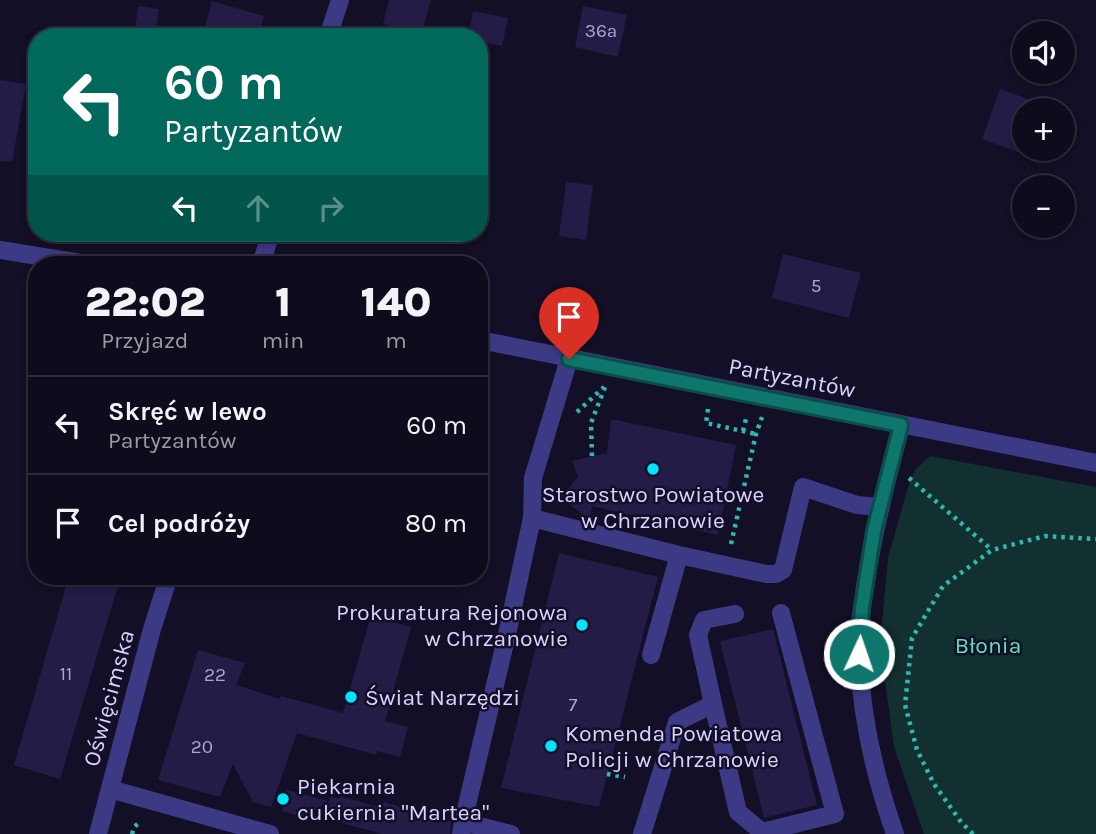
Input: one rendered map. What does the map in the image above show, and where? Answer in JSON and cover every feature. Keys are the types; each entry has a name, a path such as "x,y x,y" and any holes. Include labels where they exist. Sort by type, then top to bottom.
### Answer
{"street":[{"path":"331,28 340,0"},
{"path":"0,250 37,256"},
{"name":"Partyzantów","path":"488,342 1096,463"},
{"path":"511,834 462,828 532,518 533,478 569,359"},
{"path":"895,834 865,718 859,654 862,608 874,531 901,425"},
{"path":"532,518 679,555 776,575 783,570 803,487 857,505 881,507"},
{"path":"651,655 679,555"},
{"name":"Oświęcimska","path":"98,834 166,585"},
{"path":"735,614 704,620 698,635 738,812 762,832 835,814 781,613"},
{"path":"642,834 677,722 713,704"},
{"path":"110,789 270,834"}],"path":[{"path":"592,457 591,423 605,386"},
{"path":"709,406 706,423 756,434"},
{"path":"743,431 747,413"},
{"path":"726,565 756,434 763,416"},
{"path":"906,475 992,550"},
{"path":"973,834 934,784 918,750 905,705 912,638 943,586 992,550 1045,536 1096,539"},
{"path":"607,774 625,778"},
{"path":"132,834 134,827 148,819"}],"green space":[{"name":"Błonia","path":"930,456 1096,487 1096,834 924,834 894,747 880,645 888,558 909,484 915,470"}],"building":[{"path":"389,0 431,0 423,28 397,28 383,24"},
{"path":"212,1 264,16 261,28 204,28"},
{"path":"138,6 159,9 156,28 135,28"},
{"path":"583,6 627,15 618,57 575,47"},
{"path":"473,11 508,18 502,46 488,43 488,28 470,28"},
{"path":"0,80 26,84 12,162 0,161"},
{"path":"1000,89 1025,98 1012,98 1012,150 982,139"},
{"path":"566,182 593,185 586,240 559,236"},
{"path":"783,254 861,273 849,318 772,298"},
{"name":"Starostwo Powiatowe w Chrzanowie","path":"611,419 736,445 718,535 592,506 589,520 561,497 578,477 572,461 607,453"},
{"path":"559,553 658,577 599,807 501,788"},
{"path":"66,585 118,585 60,779 14,765"},
{"path":"371,616 411,627 385,721 408,727 400,757 377,751 376,755 297,733 271,807 253,802 233,764 220,797 158,780 198,650 245,663 236,685 280,699 281,696 343,713"},
{"path":"773,629 817,805 764,818 720,641"},
{"path":"286,790 329,801 330,796 340,799 340,796 382,808 384,802 451,822 450,834 382,834 324,818 328,801 306,818 282,811"}],"place":[{"name":"Starostwo Powiatowe w Chrzanowie","path":"653,469"},
{"name":"Prokuratura Rejonowa w Chrzanowie","path":"582,625"},
{"name":"Świat Narzędzi","path":"351,697"},
{"name":"Komenda Powiatowa Policji w Chrzanowie","path":"551,746"},
{"name":"Piekarnia cukiernia \"Martea\"","path":"283,799"}],"route":[{"path":"569,359 901,425 874,531 862,608 859,654"}]}
